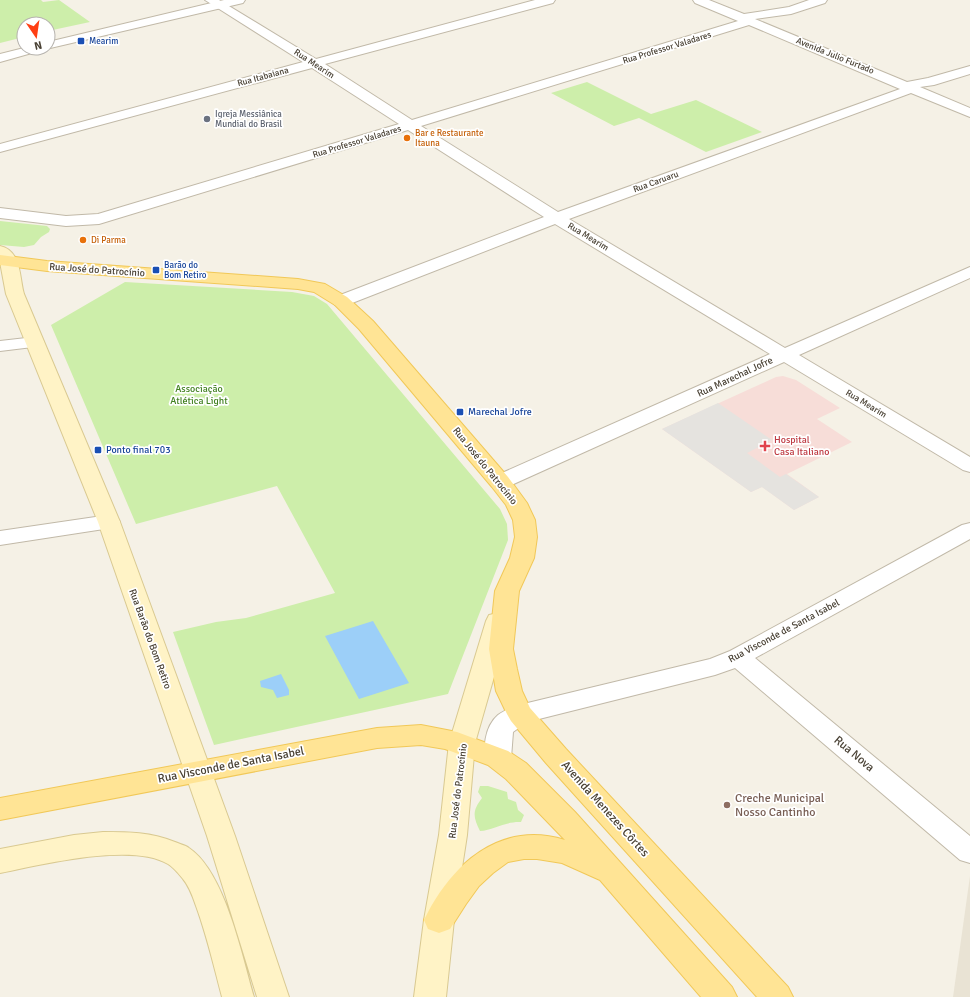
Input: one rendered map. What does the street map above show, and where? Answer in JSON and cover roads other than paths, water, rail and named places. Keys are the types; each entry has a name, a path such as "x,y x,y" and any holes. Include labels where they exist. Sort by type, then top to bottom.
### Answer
{"main road":[{"name":"Rua José do Patrocínio","path":"3,258 47,266 298,284 319,288 341,301 366,325 500,482 516,503 524,520 526,536 522,558 507,591 462,743 453,835 439,920 430,997"},
{"name":"Rua Barão do Bom Retiro","path":"3,258 12,272 6,282 35,342 109,522 198,772 273,997"},
{"name":"Avenida Menezes Côrtes","path":"507,591 501,649 509,691 520,714 556,756 777,997"},
{"name":"Rua Visconde de Santa Isabel","path":"0,809 377,738 421,735 448,739 462,743"},
{"path":"462,743 498,758 516,771 565,820 721,997"},
{"path":"0,861 73,847 116,842 148,845 168,850 184,860 193,870 208,896 238,997"},
{"path":"439,920 461,887 477,870 496,855 514,849 540,847 585,858 600,867 628,892"}],"street":[{"path":"56,34 211,2 239,0"},
{"name":"Rua Itabaiana","path":"0,148 549,0"},
{"name":"Avenida Julio Furtado","path":"699,0 761,20 925,88 970,113"},
{"name":"Avenida Julio Furtado","path":"730,0 761,20 925,88 964,97"},
{"name":"Rua Professor Valadares","path":"0,213 66,221 99,219 736,26 761,20 821,0"},
{"path":"56,44 211,2"},
{"name":"Rua Mearim","path":"211,2 412,125 556,218 970,466"},
{"path":"0,48 16,44"},
{"path":"0,58 16,54"},
{"name":"Rua Caruaru","path":"341,301 556,218 925,88 970,70"},
{"name":"Rua Marechal Jofre","path":"500,482 970,272"},
{"path":"0,346 35,342"},
{"path":"0,538 109,522"},
{"name":"Rua Visconde de Santa Isabel","path":"498,758 500,730 504,723 520,714 715,666 738,657 970,530"},
{"name":"Rua Nova","path":"738,657 970,852"}],"water":[{"path":"373,621 409,683 359,699 325,636"},
{"path":"281,674 289,690 289,695 277,698 273,690 261,687 260,681"}],"place":[{"name":"Mearim","path":"81,41"},
{"name":"Igreja Messiânica Mundial do Brasil","path":"207,119"},
{"name":"Bar e Restaurante Itauna","path":"407,138"},
{"name":"Di Parma","path":"83,240"},
{"name":"Barão do Bom Retiro","path":"156,270"},
{"name":"Marechal Jofre","path":"460,412"},
{"name":"Hospital Casa Italiano","path":"765,446"},
{"name":"Ponto final 703","path":"98,450"},
{"name":"Creche Municipal Nosso Cantinho","path":"727,805"}],"park label":[{"name":"Associação Atlética Light","path":"199,394"}]}
